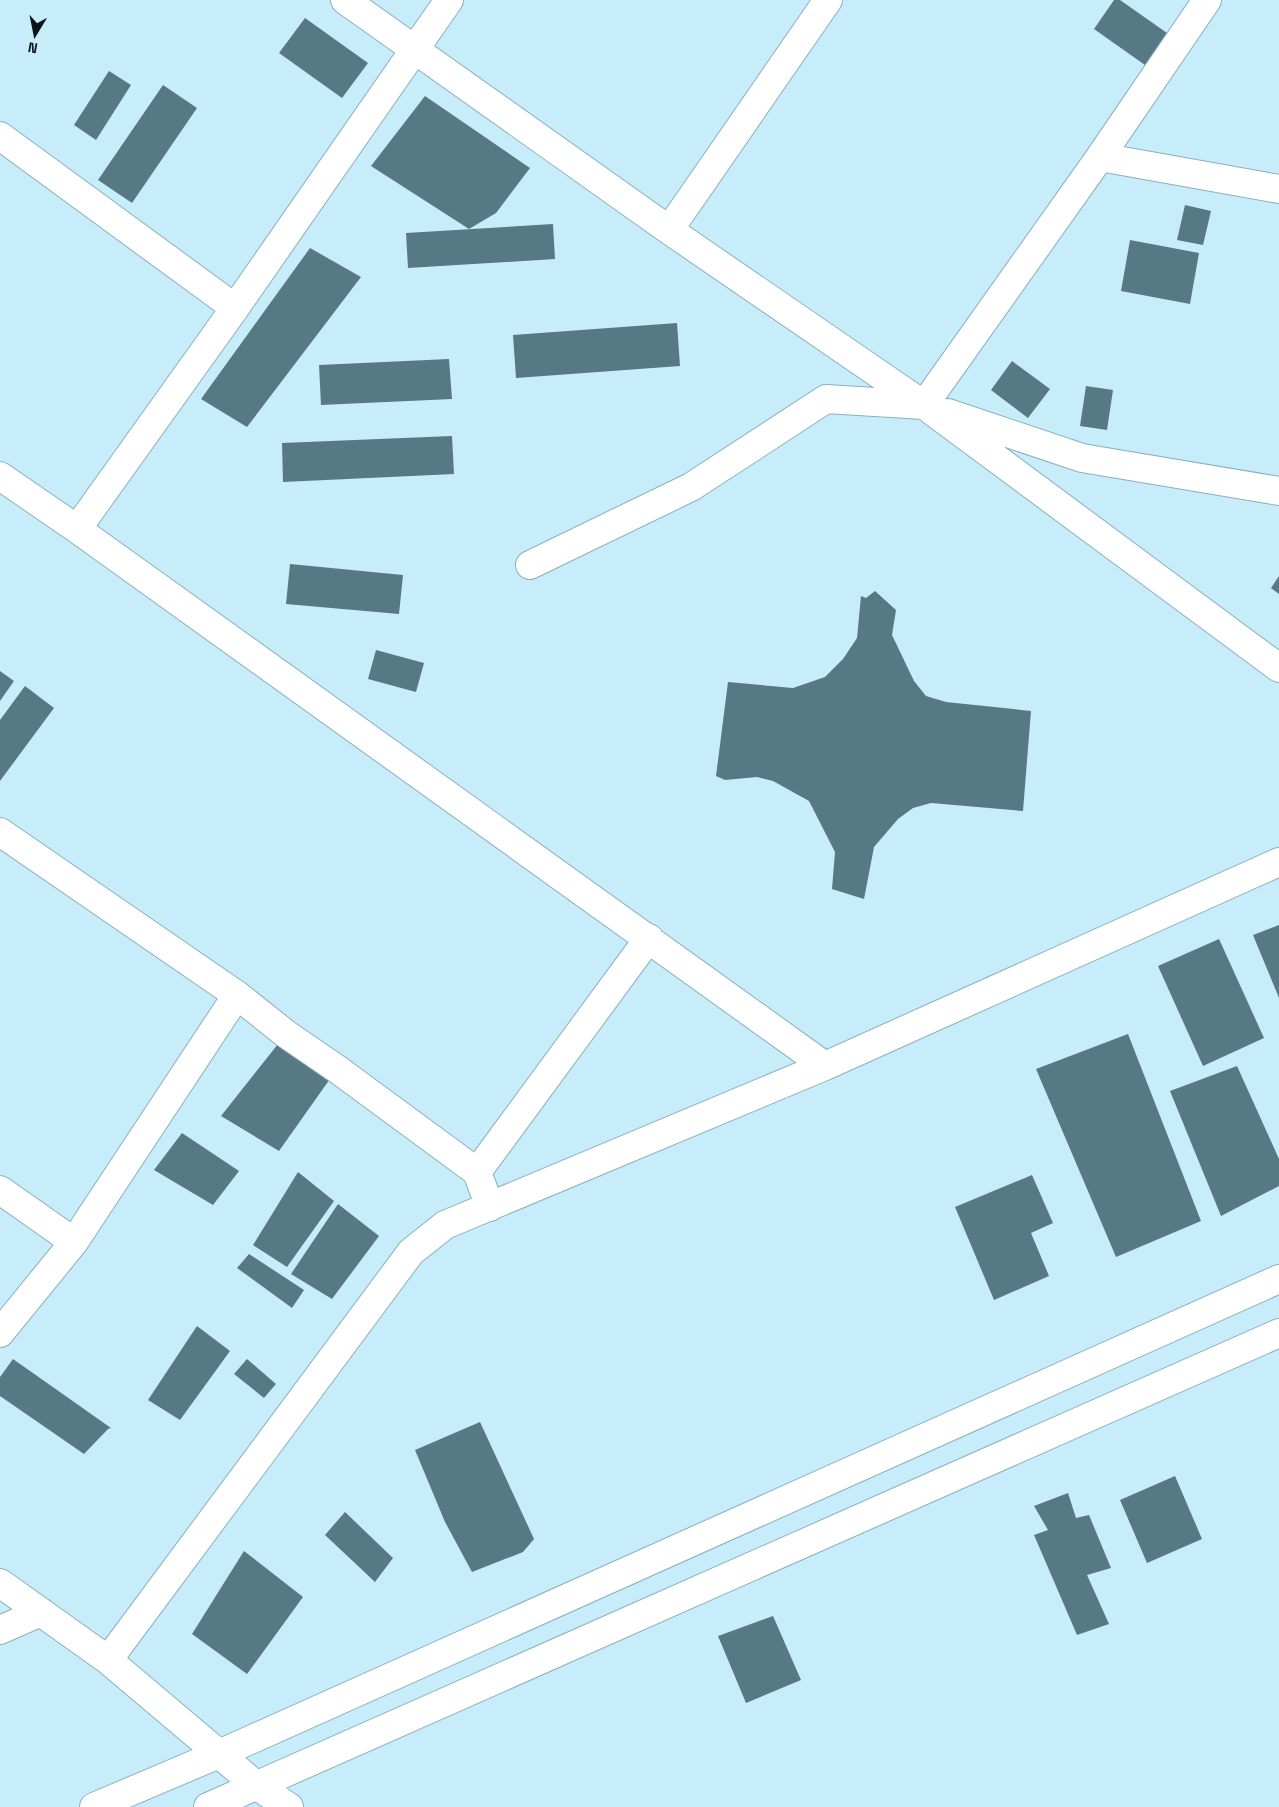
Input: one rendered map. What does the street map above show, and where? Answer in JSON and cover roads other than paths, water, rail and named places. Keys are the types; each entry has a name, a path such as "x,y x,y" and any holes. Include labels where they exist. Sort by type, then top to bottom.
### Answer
{"street":[{"path":"345,0 669,230 924,405 1279,668"},
{"path":"77,529 235,308 449,0"},
{"path":"669,230 828,0"},
{"path":"924,405 1100,158 1208,0"},
{"path":"0,136 235,308"},
{"path":"1100,158 1279,189"},
{"path":"530,565 691,487 826,399 924,405 1082,458 1279,491"},
{"path":"0,476 649,938 825,1066"},
{"path":"0,832 238,995 286,1034 477,1172 490,1207"},
{"path":"108,1660 411,1252 445,1225 825,1066 1279,862"},
{"path":"477,1172 649,938"},
{"path":"0,1333 74,1242 238,995"},
{"path":"0,1190 74,1242"},
{"path":"94,1807 219,1754 1279,1279"},
{"path":"208,1807 1279,1333"},
{"path":"0,1583 108,1660 257,1786 289,1807"},
{"path":"0,1630 42,1612"}]}
